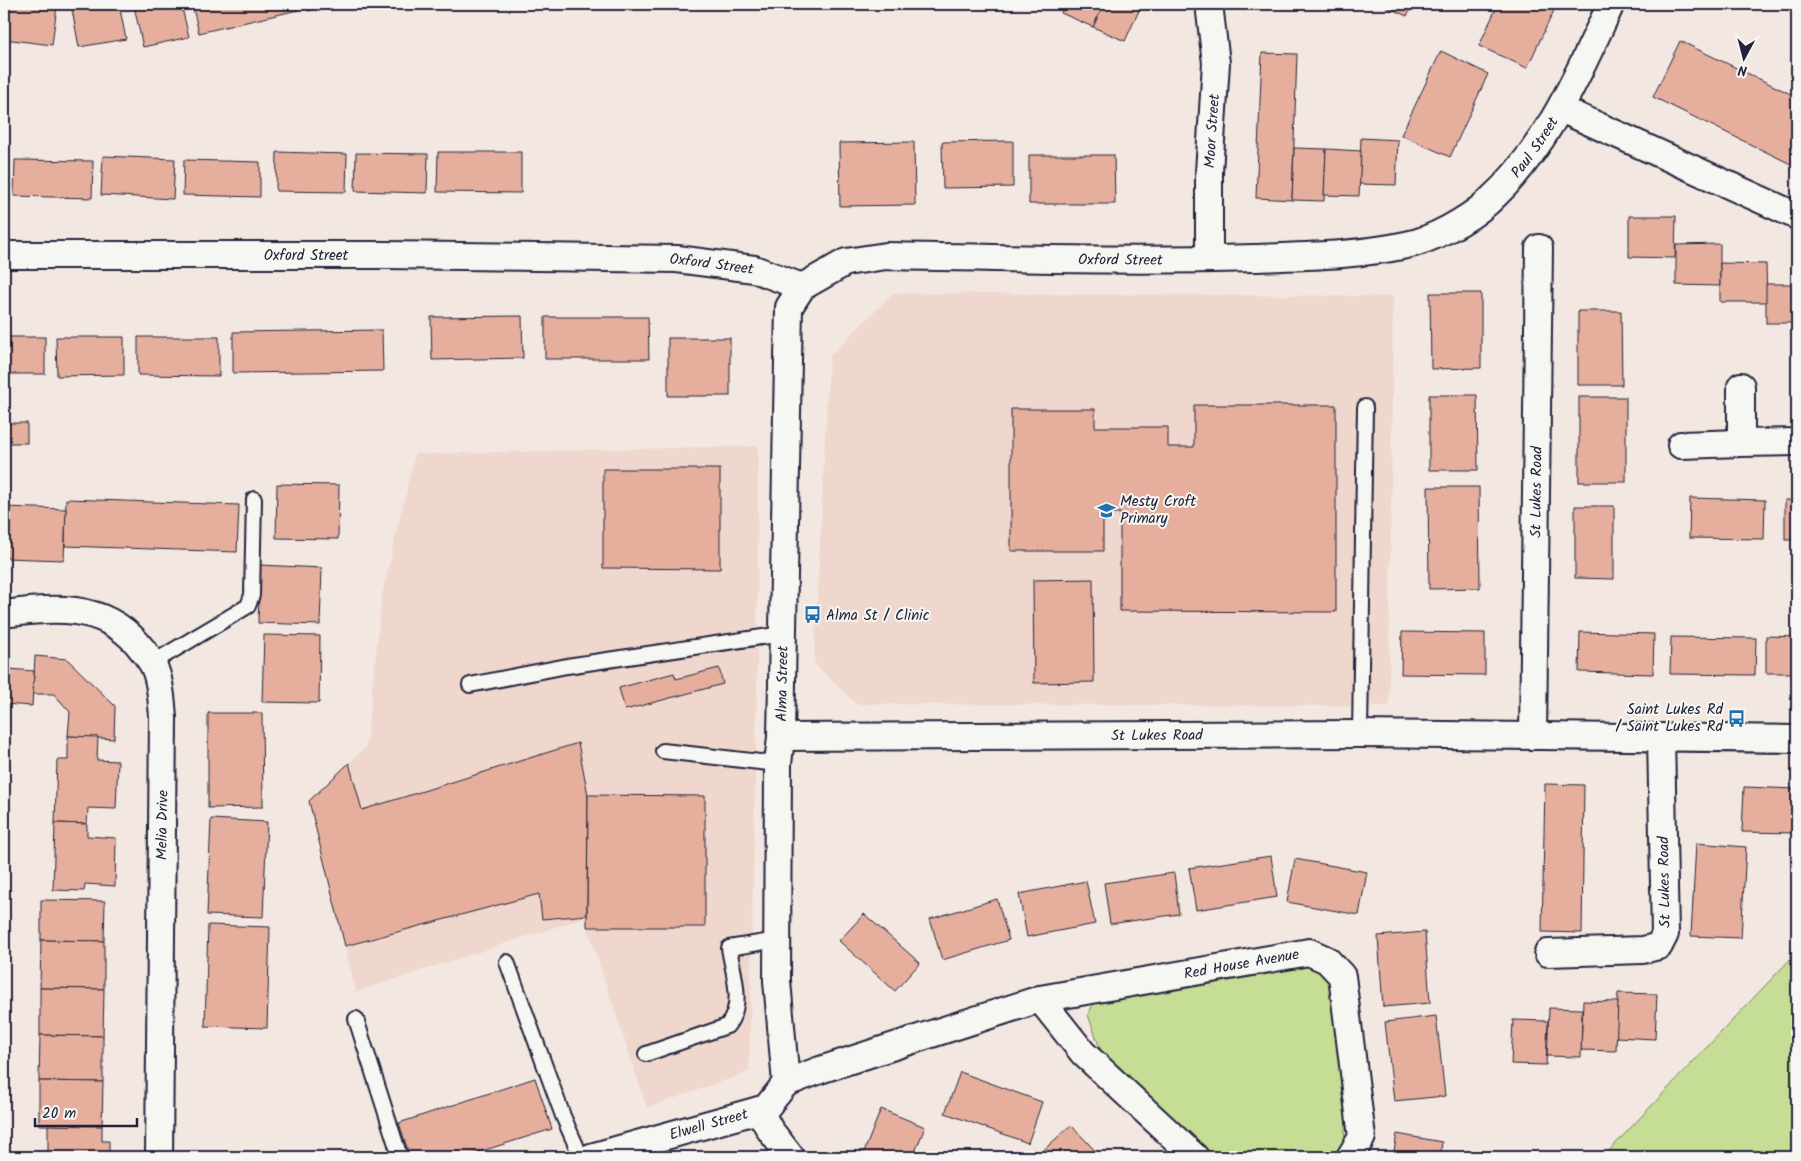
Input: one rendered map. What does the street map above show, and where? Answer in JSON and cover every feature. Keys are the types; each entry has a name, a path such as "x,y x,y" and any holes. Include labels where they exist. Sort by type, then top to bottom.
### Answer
{"street":[{"name":"Moor Street","path":"1209,4 1216,63 1209,172 1209,259"},
{"name":"Paul Street","path":"1407,245 1454,226 1488,202 1528,158 1561,109 1611,4"},
{"path":"1561,109 1797,216"},
{"name":"Oxford Street","path":"4,255 386,255 677,259 754,269 802,287 846,262 886,256 1209,259 1323,255 1407,245"},
{"name":"St Lukes Road","path":"1533,736 1539,248"},
{"name":"Alma Street","path":"786,1083 777,981 778,764 781,737 789,307 802,287"},
{"path":"1741,386 1741,444"},
{"path":"1681,445 1797,442"},
{"name":"Melia Drive","path":"4,614 45,608 90,613 109,620 131,637 152,663 156,671 163,718 158,1157"},
{"name":"St Lukes Road","path":"781,737 1360,734 1797,739"},
{"name":"St Lukes Road","path":"1548,953 1643,950 1659,946 1665,934 1661,737"},
{"name":"Red House Avenue","path":"786,1083 829,1067 1040,1000 1309,952 1327,960 1342,976 1362,1137 1350,1157"},
{"path":"1040,1000 1083,1053 1195,1157"},
{"name":"Elwell Street","path":"591,1157 766,1108 786,1083"},
{"path":"759,1110 770,1130 791,1157"}],"lane":[{"path":"1360,734 1365,407"},
{"path":"152,663 248,606 252,594 254,500"},
{"path":"470,685 567,666 782,634"},
{"path":"663,752 778,764"},
{"path":"646,1054 727,1026 734,1018 737,998 730,948 777,940"},
{"path":"507,962 563,1116 581,1157"},
{"path":"356,1020 400,1157"}],"shaded area":[{"name":"Mesty Croft Primary","path":"893,293 1393,296 1389,706 856,704 814,663 829,357"},
{"path":"758,446 757,698 749,1072 647,1108 584,918 356,992 309,801 366,747 382,594 415,454"}],"green space":[{"path":"1797,952 1797,1157 1603,1157"},
{"path":"1312,961 1324,969 1333,988 1346,1119 1344,1140 1339,1151 1324,1157 1214,1157 1101,1051 1088,1015 1094,1002"}],"building":[{"path":"4,4 57,6 52,45 4,39"},
{"path":"71,4 119,4 126,39 79,47"},
{"path":"143,4 181,4 189,37 143,47 134,6"},
{"path":"192,4 297,4 298,10 199,33"},
{"path":"306,4 335,4 308,11"},
{"path":"1065,4 1104,4 1093,27 1061,13"},
{"path":"1104,4 1142,4 1125,41 1093,27"},
{"path":"1380,4 1413,4 1407,16"},
{"path":"1498,4 1557,4 1527,68 1479,46"},
{"path":"1680,41 1797,97 1797,167 1653,97"},
{"path":"1441,51 1488,74 1450,157 1401,135"},
{"path":"1262,53 1297,54 1292,200 1256,198"},
{"path":"1361,138 1398,140 1396,185 1359,184"},
{"path":"1013,141 1013,187 943,188 942,142"},
{"path":"914,142 915,205 840,206 839,143"},
{"path":"1294,148 1326,149 1324,201 1292,200"},
{"path":"1326,149 1361,151 1359,196 1324,195"},
{"path":"277,152 347,154 346,192 276,191"},
{"path":"438,152 521,152 521,193 437,192"},
{"path":"356,153 428,154 427,193 355,191"},
{"path":"1029,155 1114,155 1115,204 1029,204"},
{"path":"103,156 175,159 173,199 101,195"},
{"path":"15,160 93,161 92,198 14,196"},
{"path":"184,160 260,162 260,197 183,195"},
{"path":"1629,216 1676,216 1675,258 1629,257"},
{"path":"1720,244 1720,286 1676,285 1676,245"},
{"path":"1720,263 1766,264 1767,302 1720,302"},
{"path":"1766,284 1797,284 1797,323 1766,323"},
{"path":"1430,293 1481,293 1481,368 1431,369"},
{"path":"1578,311 1621,311 1622,385 1578,385"},
{"path":"522,316 523,358 432,360 431,317"},
{"path":"545,317 648,317 649,359 545,359"},
{"path":"382,330 383,371 233,373 233,332"},
{"path":"4,337 45,337 45,374 4,374"},
{"path":"56,337 124,337 124,375 57,376"},
{"path":"138,337 219,337 219,376 138,375"},
{"path":"668,338 730,338 730,396 668,396"},
{"path":"1429,395 1477,395 1478,470 1429,470"},
{"path":"1579,397 1626,397 1626,482 1579,482"},
{"path":"1194,405 1336,405 1336,612 1120,611 1120,513 1103,513 1103,551 1011,551 1011,409 1095,409 1095,427 1168,427 1168,447 1194,447"},
{"path":"4,423 27,423 27,443 4,443"},
{"path":"603,469 720,469 720,569 603,568"},
{"path":"277,484 339,485 338,539 276,538"},
{"path":"1428,487 1479,487 1480,588 1429,589"},
{"path":"1690,498 1765,500 1764,539 1689,538"},
{"path":"66,499 239,505 237,552 65,546"},
{"path":"1785,500 1797,500 1797,540 1785,540"},
{"path":"1575,506 1614,506 1614,579 1575,578"},
{"path":"4,507 66,509 64,560 4,558"},
{"path":"260,565 322,568 320,625 258,623"},
{"path":"1093,579 1094,682 1034,683 1033,580"},
{"path":"1402,632 1485,633 1485,675 1401,674"},
{"path":"1580,632 1654,634 1653,674 1579,672"},
{"path":"264,635 320,636 319,703 262,702"},
{"path":"1766,636 1797,637 1797,673 1766,673"},
{"path":"1671,637 1756,638 1755,675 1670,674"},
{"path":"35,656 67,659 115,706 114,739 68,736 70,712 54,694 33,694"},
{"path":"4,659 9,659 9,669 34,671 32,706 4,704"},
{"path":"719,668 723,684 625,710 619,688 674,673 676,679"},
{"path":"208,713 262,713 263,807 208,808"},
{"path":"68,736 98,737 97,760 118,761 116,809 88,808 87,824 55,823 57,760 68,760"},
{"path":"578,743 588,795 587,915 542,919 539,894 345,946 309,801 349,763 362,810"},
{"path":"1545,784 1584,785 1582,933 1542,932"},
{"path":"1744,787 1797,789 1797,833 1742,832"},
{"path":"588,795 705,796 705,927 587,927"},
{"path":"211,819 267,822 263,917 207,915"},
{"path":"55,823 87,824 87,836 116,838 115,886 85,884 84,891 53,890"},
{"path":"1696,843 1746,847 1741,938 1691,936"},
{"path":"1271,856 1277,897 1196,910 1189,868"},
{"path":"1295,859 1367,872 1359,915 1287,902"},
{"path":"1174,873 1179,914 1110,924 1104,883"},
{"path":"1086,881 1095,924 1027,937 1019,894"},
{"path":"997,899 1009,940 942,960 930,919"},
{"path":"41,900 105,901 104,941 41,940"},
{"path":"864,914 920,963 895,991 839,941"},
{"path":"208,925 270,927 267,1028 205,1026"},
{"path":"1425,932 1430,1003 1383,1007 1378,936"},
{"path":"41,940 104,941 104,989 40,988"},
{"path":"40,988 104,989 103,1036 40,1035"},
{"path":"1618,993 1657,994 1655,1039 1616,1037"},
{"path":"1583,1001 1618,1002 1616,1051 1581,1050"},
{"path":"1549,1008 1582,1009 1581,1057 1547,1056"},
{"path":"1436,1016 1445,1096 1394,1101 1385,1022"},
{"path":"1513,1020 1548,1021 1546,1065 1511,1064"},
{"path":"40,1035 103,1036 103,1082 39,1081"},
{"path":"960,1072 1042,1102 1028,1143 945,1113"},
{"path":"535,1078 552,1129 463,1157 410,1157 399,1123"},
{"path":"39,1081 103,1082 102,1126 39,1125"},
{"path":"881,1109 925,1127 913,1157 862,1157"},
{"path":"48,1125 102,1126 102,1141 109,1141 109,1157 48,1157"},
{"path":"1071,1125 1101,1157 1037,1156"},
{"path":"1397,1134 1442,1142 1440,1157 1393,1157"}],"place":[{"name":"Mesty Croft Primary","path":"1106,510"},
{"name":"Alma St / Clinic","path":"812,615"},
{"name":"Saint Lukes Rd / Saint Lukes Rd","path":"1737,718"}]}
